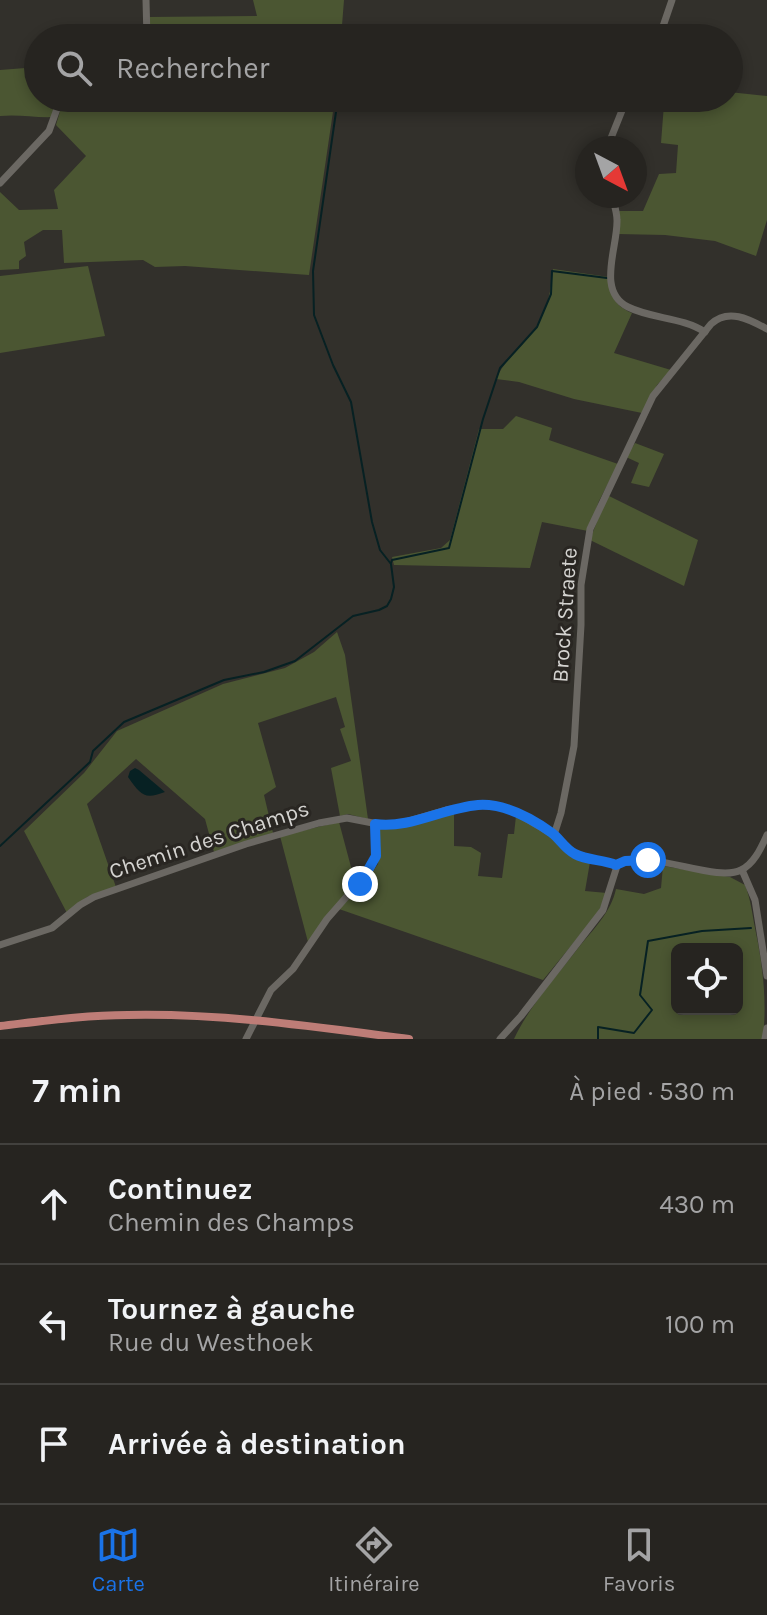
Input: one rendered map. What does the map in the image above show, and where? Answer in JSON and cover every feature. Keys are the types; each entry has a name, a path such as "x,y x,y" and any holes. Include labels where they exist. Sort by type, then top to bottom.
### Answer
{"main road":[{"path":"0,1026 119,1015 254,1021 344,1029 409,1039"}],"street":[{"path":"146,0 147,24"},
{"path":"664,24 672,0"},
{"path":"0,183 49,131 56,112"},
{"path":"612,136 621,112"},
{"path":"614,208 617,220 611,270 615,296 632,309 695,326 705,332 716,319 727,316 747,319 767,329"},
{"name":"Brock Straete","path":"554,835 574,746 581,589 592,525 653,396 705,332"},
{"name":"Chemin des Champs","path":"0,945 52,928 90,899 280,833 347,818 375,824 401,823 450,809 491,805 513,811 554,835 575,854 616,865 643,860 721,872 742,870"},
{"path":"246,1039 271,990 293,969 327,919 370,870 377,853 375,824"},
{"path":"767,835 753,860 742,870 754,897 764,937 767,976"},
{"path":"500,1039 605,907 616,865"},
{"path":"510,1039 521,1016"},
{"path":"765,1039 767,1028"}],"green space":[{"path":"253,0 344,0 342,24 149,24 149,17 257,16"},
{"path":"24,68 24,112 55,112 54,117 0,116 0,70"},
{"path":"743,93 767,96 767,220 756,256 715,241 618,234 619,211 643,211 647,208 659,174 676,173 678,145 661,143 663,112 743,112"},
{"path":"60,112 333,112 309,275 185,266 155,267 143,260 64,263 62,230 43,230 24,242 26,256 19,261 19,269 0,270 0,192 19,210 58,209 54,190 86,156 56,125"},
{"path":"88,266 105,336 0,353 0,276"},
{"path":"553,269 609,277 614,299 632,313 614,353 671,370 657,385 642,413 496,379 541,319"},
{"path":"516,416 552,428 549,440 618,464 588,531 542,522 530,568 394,565 392,557 441,548 450,540 479,429 503,429"},
{"path":"635,443 664,454 649,487 631,483 639,463 626,457"},
{"path":"607,495 698,540 684,586 590,540"},
{"path":"337,632 345,655 368,819 348,814 340,816 331,768 351,761 340,729 345,727 336,697 258,723 276,787 264,795 273,833 214,852 205,819 136,759 87,804 116,887 87,897 67,913 24,831 84,773 117,731 223,684 285,668 314,652"},
{"path":"454,810 454,846 471,847 481,853 478,876 502,878 508,834 514,834 516,816 551,837 569,854 590,862 585,891 607,893 598,913 543,980 339,909 364,884 378,864 380,829 417,824"},
{"path":"339,822 351,867 362,878 308,942 280,836"},
{"path":"663,866 730,877 745,885 762,970 765,1011 763,1039 514,1039 536,1003 601,920 616,889 644,894 661,888"}],"water":[{"path":"135,768 165,792 147,796 140,792 128,777"}],"waterway":[{"path":"0,846 90,762 93,751 124,722 224,680 264,672 295,661 353,616 379,610 387,606 391,599 394,587 391,564 380,550 372,522 351,402 314,315 313,271 336,112"},
{"path":"391,563 392,560 449,548 483,419 500,368 537,327 551,294 552,271 607,278"},
{"path":"598,1039 598,1027 634,1033 652,1010 640,995 648,941 702,931 751,928"}],"route":[{"path":"360,884 376,856 375,824 401,823 450,809 479,805 500,807 530,820 554,835 572,852 585,858 616,865 625,861 648,860"}]}
